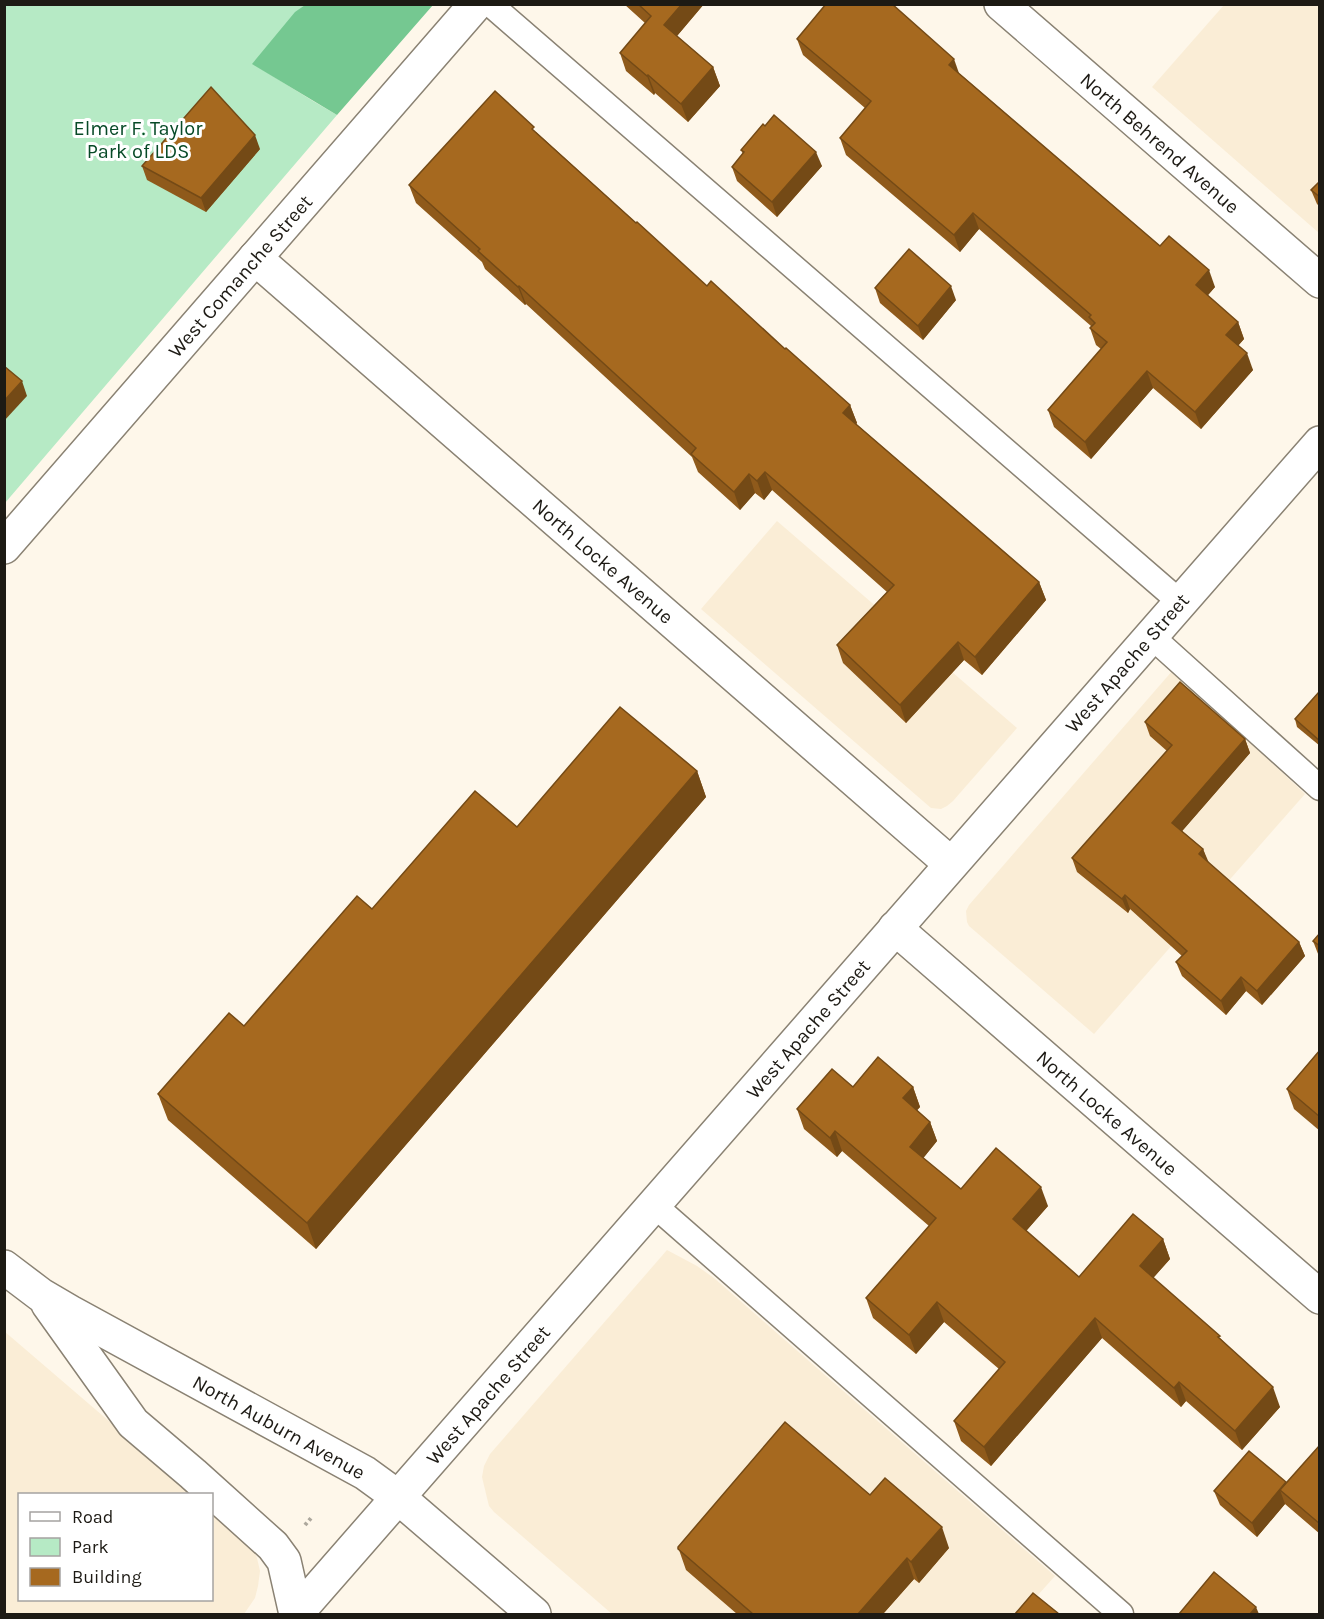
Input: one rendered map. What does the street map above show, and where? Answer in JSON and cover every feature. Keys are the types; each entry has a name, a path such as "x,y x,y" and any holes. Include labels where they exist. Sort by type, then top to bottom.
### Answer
{"main road":[{"name":"West Comanche Street","path":"4,548 476,4"},
{"name":"North Behrend Avenue","path":"1001,4 1320,281"},
{"name":"North Locke Avenue","path":"255,258 951,864"},
{"name":"West Apache Street","path":"296,1614 1320,443"},
{"name":"North Locke Avenue","path":"895,928 1320,1297"},
{"name":"North Auburn Avenue","path":"4,1267 41,1295 70,1312 365,1473 398,1497 534,1614"},
{"path":"41,1295 133,1424 273,1546 284,1561 296,1614"}],"lane":[{"path":"490,4 1180,602"},
{"path":"1151,636 1320,788"},
{"path":"654,1205 1121,1614"}],"shaded area":[{"path":"1224,5 1319,5 1319,233 1152,87"},
{"path":"777,521 1017,728 947,806 941,809 931,808 701,609"},
{"path":"1173,670 1305,794 1094,1034 969,926 966,911"},
{"path":"667,1250 714,1278 1055,1576 1021,1614 612,1614 494,1512 489,1506 482,1477 490,1454"},
{"path":"4,1331 193,1493 18,1493 18,1601 213,1601 213,1511 253,1548 260,1571 255,1598 244,1614 5,1614"}],"green space":[{"name":"Elmer F. Taylor Park of LDS","path":"5,5 305,5 295,13 253,64 337,115 5,503"},
{"path":"305,5 433,5 337,115 252,64 295,12"}],"building":[{"path":"638,4 682,4 664,25 713,67 681,104 620,53 651,16"},
{"path":"826,4 892,4 954,59 949,65 1160,246 1169,236 1209,270 1196,285 1238,322 1226,335 1247,353 1195,412 1147,371 1085,442 1048,410 1107,342 1090,328 1095,323 1089,317 1091,315 973,213 954,235 840,138 871,101 797,39"},
{"path":"211,87 255,135 201,198 142,166"},
{"path":"495,91 534,127 532,129 707,286 711,281 850,405 843,413 1039,582 975,657 958,642 900,705 837,645 894,585 765,472 757,481 749,474 734,492 691,454 696,448 478,251 480,249 409,185"},
{"path":"774,115 816,152 772,202 732,167 744,152 741,150 763,124 765,126"},
{"path":"1320,181 1320,197 1311,190"},
{"path":"909,249 951,286 918,326 875,288"},
{"path":"4,366 22,381 4,401"},
{"path":"1180,682 1245,739 1172,823 1203,849 1199,854 1299,942 1257,991 1241,977 1221,1001 1176,962 1187,951 1125,895 1122,899 1072,858 1172,745 1145,722"},
{"path":"1320,692 1320,741 1295,719"},
{"path":"620,707 697,771 307,1223 158,1094 229,1013 244,1026 357,896 372,909 475,791 517,827"},
{"path":"1320,933 1320,946 1313,941"},
{"path":"1320,1050 1320,1117 1287,1089"},
{"path":"878,1057 913,1087 903,1098 930,1122 910,1147 961,1189 996,1148 1041,1187 1013,1219 1079,1277 1133,1214 1163,1239 1140,1266 1220,1336 1218,1337 1273,1387 1235,1431 1179,1382 1174,1388 1095,1318 984,1447 954,1421 1005,1362 937,1302 909,1335 866,1298 936,1218 835,1131 830,1138 797,1109 832,1069 853,1087"},
{"path":"785,1422 870,1495 885,1478 942,1527 911,1562 907,1558 858,1614 753,1614 678,1549"},
{"path":"1320,1445 1320,1524 1280,1490"},
{"path":"1249,1451 1286,1482 1252,1523 1214,1491"},
{"path":"1214,1572 1256,1607 1250,1614 1179,1614"},
{"path":"1033,1593 1059,1614 1015,1614"}]}
